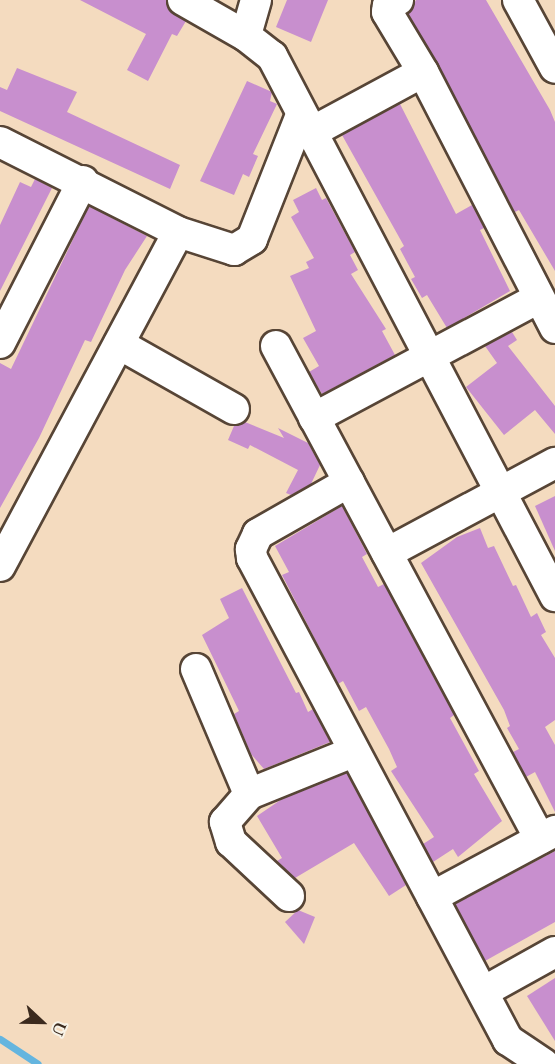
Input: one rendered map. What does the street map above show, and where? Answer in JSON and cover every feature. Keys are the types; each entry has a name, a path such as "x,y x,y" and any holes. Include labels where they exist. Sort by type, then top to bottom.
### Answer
{"street":[{"path":"183,0 246,36 272,56 305,124 555,596"},
{"path":"246,36 256,0"},
{"path":"398,0 388,6 387,12 423,72 555,328"},
{"path":"518,0 555,67"},
{"path":"0,142 83,181 178,232 218,247 234,250 252,239 305,124 423,72"},
{"path":"0,343 83,181"},
{"path":"0,566 178,232"},
{"path":"314,418 539,298"},
{"path":"119,344 234,409"},
{"path":"276,346 387,553 548,835 432,897"},
{"path":"387,553 555,463"},
{"path":"349,482 258,534 251,549 252,558 353,752 510,1043 544,1064"},
{"path":"196,669 249,794"},
{"path":"289,896 239,851 225,830 230,813 249,794 353,752"},
{"path":"483,992 555,952"}],"building":[{"path":"80,0 166,0 168,9 186,21 177,36 172,34 148,81 127,70 146,34"},
{"path":"287,0 328,0 311,42 276,27"},
{"path":"416,0 486,0 550,110 555,122 555,271 519,210 515,212 408,14"},
{"path":"17,68 77,92 67,112 180,165 170,189 0,111 0,87 7,90"},
{"path":"247,81 272,92 270,101 277,104 253,154 258,156 249,177 243,174 234,195 200,181"},
{"path":"400,104 456,214 472,205 484,228 480,230 510,291 447,328 427,295 422,298 411,279 415,277 400,249 404,246 342,135"},
{"path":"35,179 52,188 0,291 0,225 20,182 31,187"},
{"path":"316,188 322,200 326,198 355,252 350,255 358,270 351,274 386,329 382,331 395,355 322,394 309,372 319,366 303,338 316,331 290,276 309,268 306,262 314,258 291,217 299,212 293,200"},
{"path":"89,206 147,236 125,270 91,342 85,340 39,438 0,508 0,363 11,369"},
{"path":"512,332 517,340 508,346 555,406 555,434 535,410 504,435 466,387 497,363 485,346"},
{"path":"245,422 284,438 278,428 308,443 320,465 311,484 291,495 286,493 298,470 250,445 248,449 228,440 234,426"},
{"path":"555,496 555,551 535,506"},
{"path":"342,506 367,554 362,557 378,587 384,584 454,715 450,718 479,771 474,774 502,821 458,857 453,849 433,862 423,844 434,837 391,771 397,767 389,749 366,707 359,711 343,681 338,684 282,575 289,572 275,546"},
{"path":"480,528 488,548 494,546 531,617 537,613 546,632 541,635 555,658 555,720 545,727 555,745 555,812 535,772 526,777 513,752 519,749 507,728 510,726 504,710 421,563 457,537"},
{"path":"242,588 296,693 299,692 308,712 313,709 330,742 264,769 251,754 234,714 239,711 202,635 229,618 220,599"},
{"path":"347,773 406,885 389,896 354,843 295,878 277,861 282,858 257,816 282,799"},
{"path":"555,851 555,922 485,961 455,904"},
{"path":"298,910 315,917 304,944 285,922"},
{"path":"555,978 555,1041 527,996"}],"waterway":[{"path":"0,1039 38,1064"}]}
